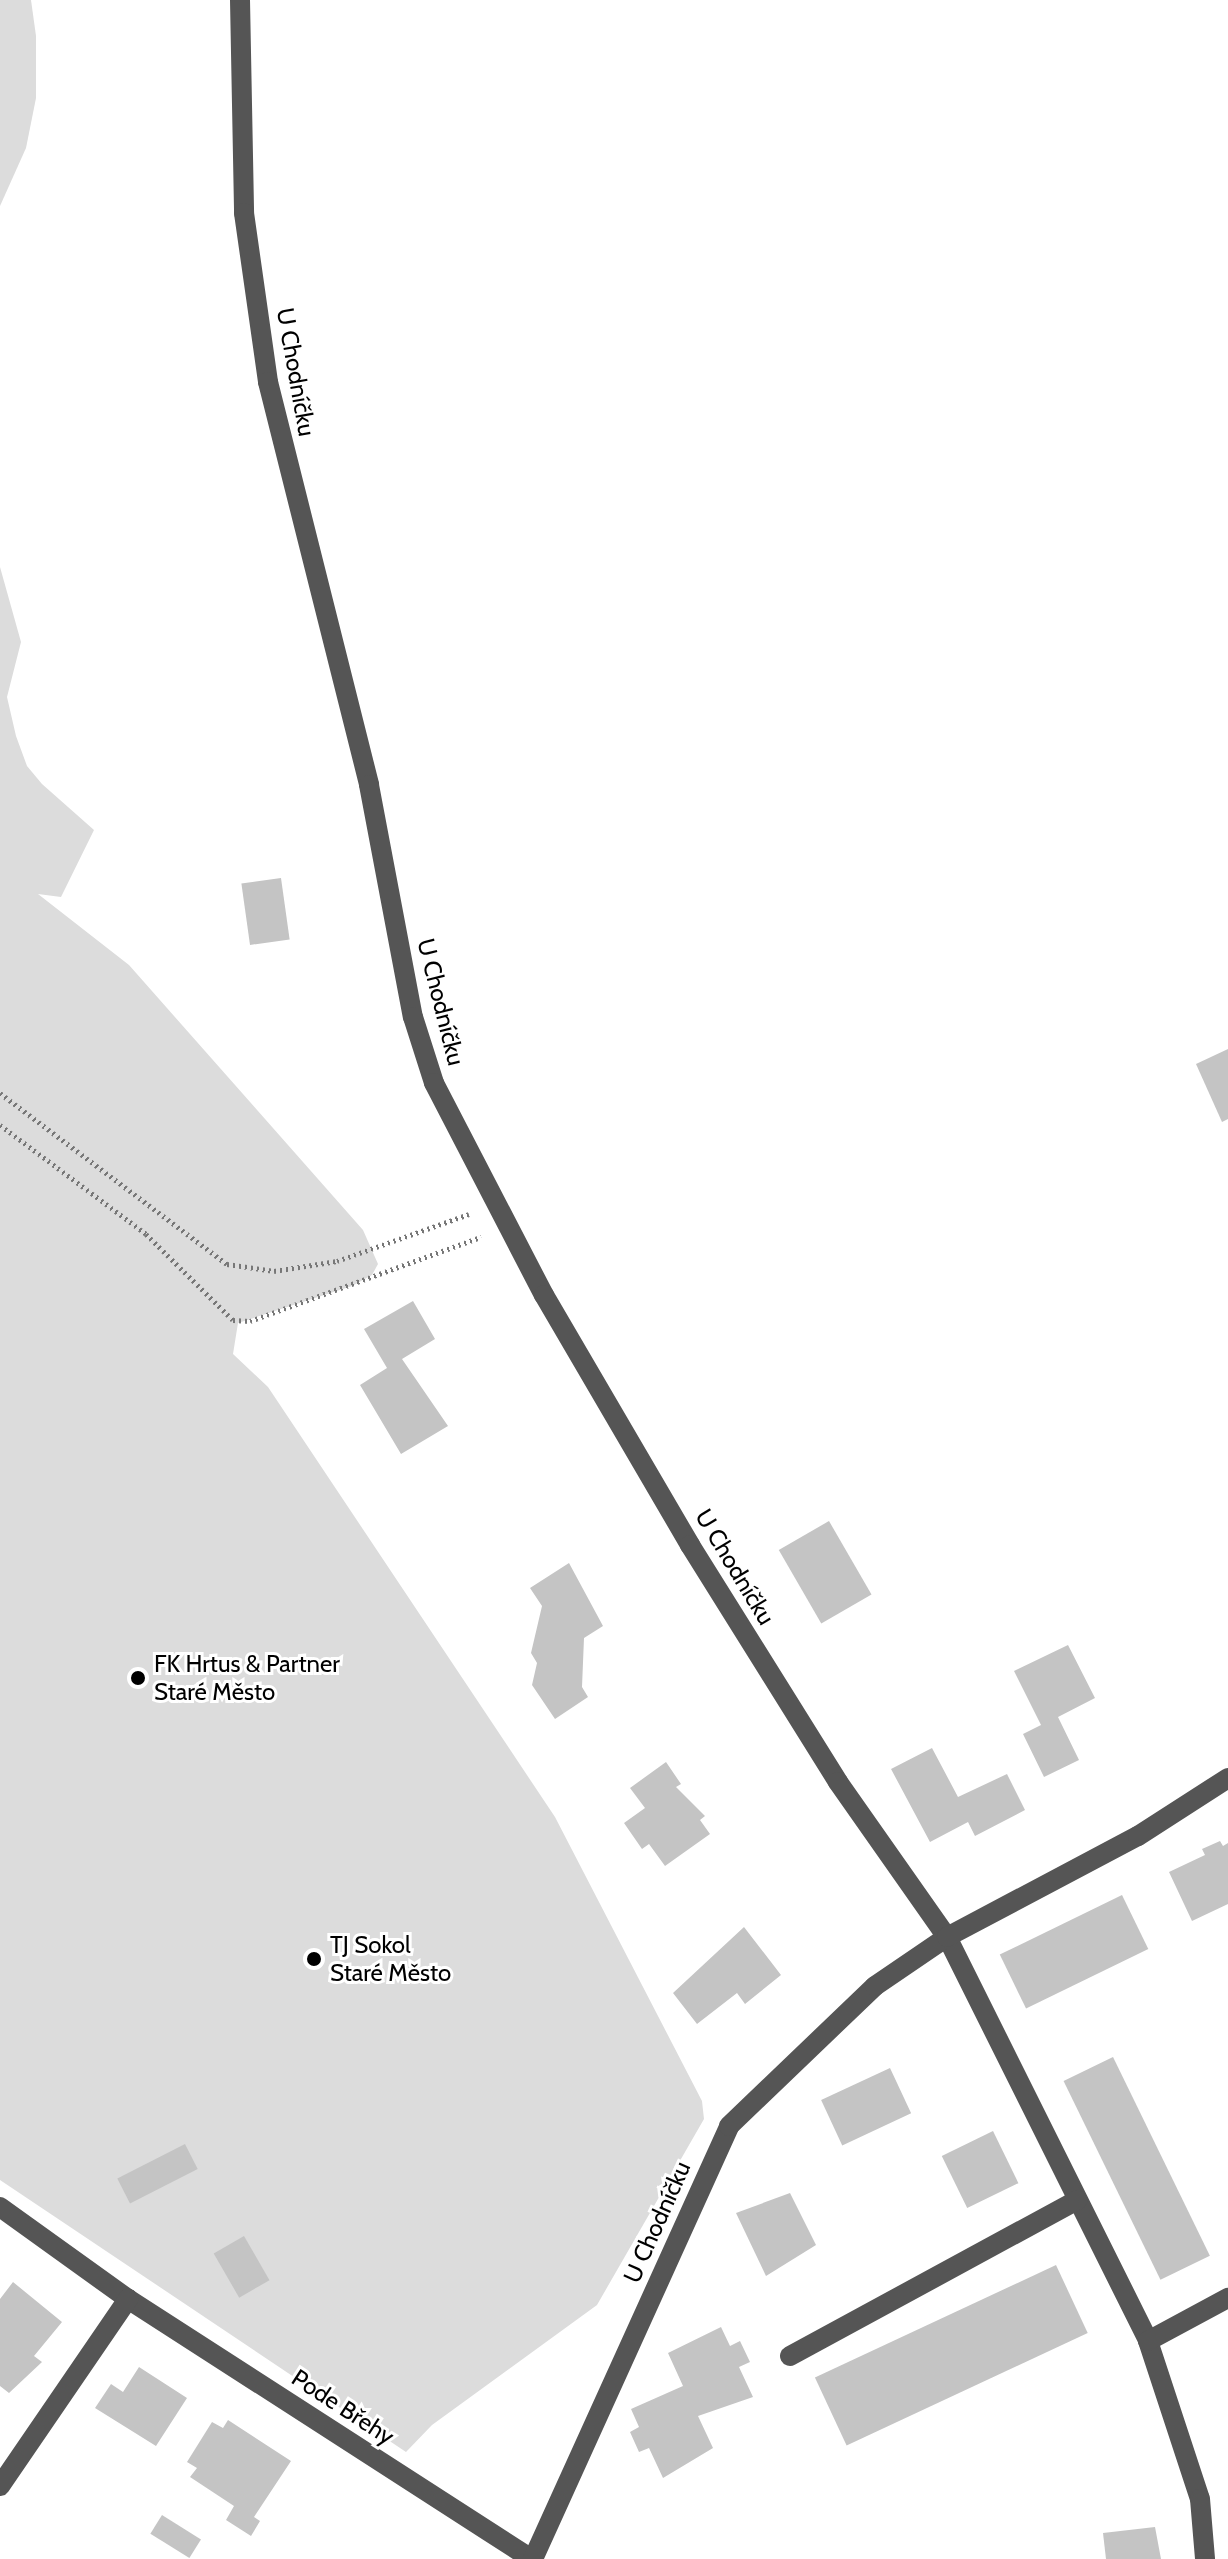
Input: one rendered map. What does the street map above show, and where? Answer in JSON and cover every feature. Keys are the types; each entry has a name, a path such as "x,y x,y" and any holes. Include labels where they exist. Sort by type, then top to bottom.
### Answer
{"street":[{"name":"U Chodníčku","path":"240,0 244,213 268,382 369,785 413,1017 434,1083 508,1227 690,1545 838,1782 947,1937 1148,2341 1200,2499 1205,2559"},
{"name":"U Chodníčku","path":"532,2559 729,2126 875,1986 947,1937 1138,1836 1228,1778"},
{"path":"790,2356 1077,2200"},
{"name":"Pode Břehy","path":"0,2207 128,2299 532,2559"},
{"path":"1148,2341 1228,2298"},
{"path":"0,2486 128,2299"}],"path":[{"path":"0,1093 227,1264 274,1271 337,1261 496,1204"},
{"path":"0,1125 146,1234 233,1320 250,1321 508,1227"}],"shaded area":[{"path":"0,0 31,0 36,36 36,98 26,148 0,206"},
{"name":"TJ Sokol Staré Město","path":"0,567 21,642 7,697 16,736 27,766 42,784 94,830 61,897 38,894 129,965 363,1230 378,1264 372,1275 352,1286 238,1323 233,1354 268,1387 555,1817 702,2101 704,2119 597,2305 432,2425 406,2452 0,2180"}],"building":[{"path":"281,878 290,939 250,945 241,884"},
{"path":"1228,1049 1228,1119 1222,1122 1196,1064"},
{"path":"413,1301 435,1339 402,1359 448,1426 401,1454 360,1385 387,1368 364,1329"},
{"path":"829,1521 872,1595 821,1624 779,1550"},
{"path":"569,1563 603,1626 584,1638 582,1687 588,1697 555,1719 532,1685 537,1663 531,1653 542,1606 530,1588"},
{"path":"1068,1645 1095,1698 1058,1717 1079,1760 1044,1777 1023,1734 1041,1725 1014,1671"},
{"path":"932,1748 958,1797 1007,1774 1025,1810 975,1836 968,1822 930,1842 891,1769"},
{"path":"666,1762 681,1784 676,1787 705,1816 700,1820 710,1834 665,1866 649,1844 642,1849 624,1823 645,1808 630,1788"},
{"path":"1220,1841 1223,1846 1228,1843 1228,1904 1192,1921 1169,1872 1205,1855 1202,1849"},
{"path":"1122,1895 1148,1949 1026,2009 1000,1955"},
{"path":"744,1927 781,1975 745,2004 737,1993 697,2024 673,1993"},
{"path":"1113,2057 1210,2256 1160,2280 1064,2081"},
{"path":"890,2068 911,2113 842,2145 821,2100"},
{"path":"993,2131 1018,2183 967,2208 942,2156"},
{"path":"185,2144 198,2169 130,2203 117,2179"},
{"path":"790,2193 816,2245 766,2276 736,2213"},
{"path":"244,2236 270,2280 239,2298 214,2254"},
{"path":"1056,2265 1088,2333 847,2445 815,2377"},
{"path":"13,2282 62,2322 34,2356 42,2362 9,2393 0,2386 0,2299"},
{"path":"721,2327 730,2346 740,2341 750,2362 739,2367 753,2397 698,2416 713,2448 663,2478 649,2448 639,2452 630,2432 639,2427 631,2409 683,2386 668,2353"},
{"path":"139,2367 187,2398 156,2446 95,2408 111,2384 123,2392"},
{"path":"228,2420 291,2461 254,2517 260,2521 251,2536 226,2520 234,2506 190,2477 197,2468 187,2462 212,2422 223,2428"},
{"path":"162,2515 201,2539 189,2558 150,2534"},
{"path":"1155,2527 1161,2559 1106,2559 1103,2533"}],"place":[{"name":"FK Hrtus & Partner Staré Město","path":"138,1678"},
{"name":"TJ Sokol Staré Město","path":"314,1959"}]}
